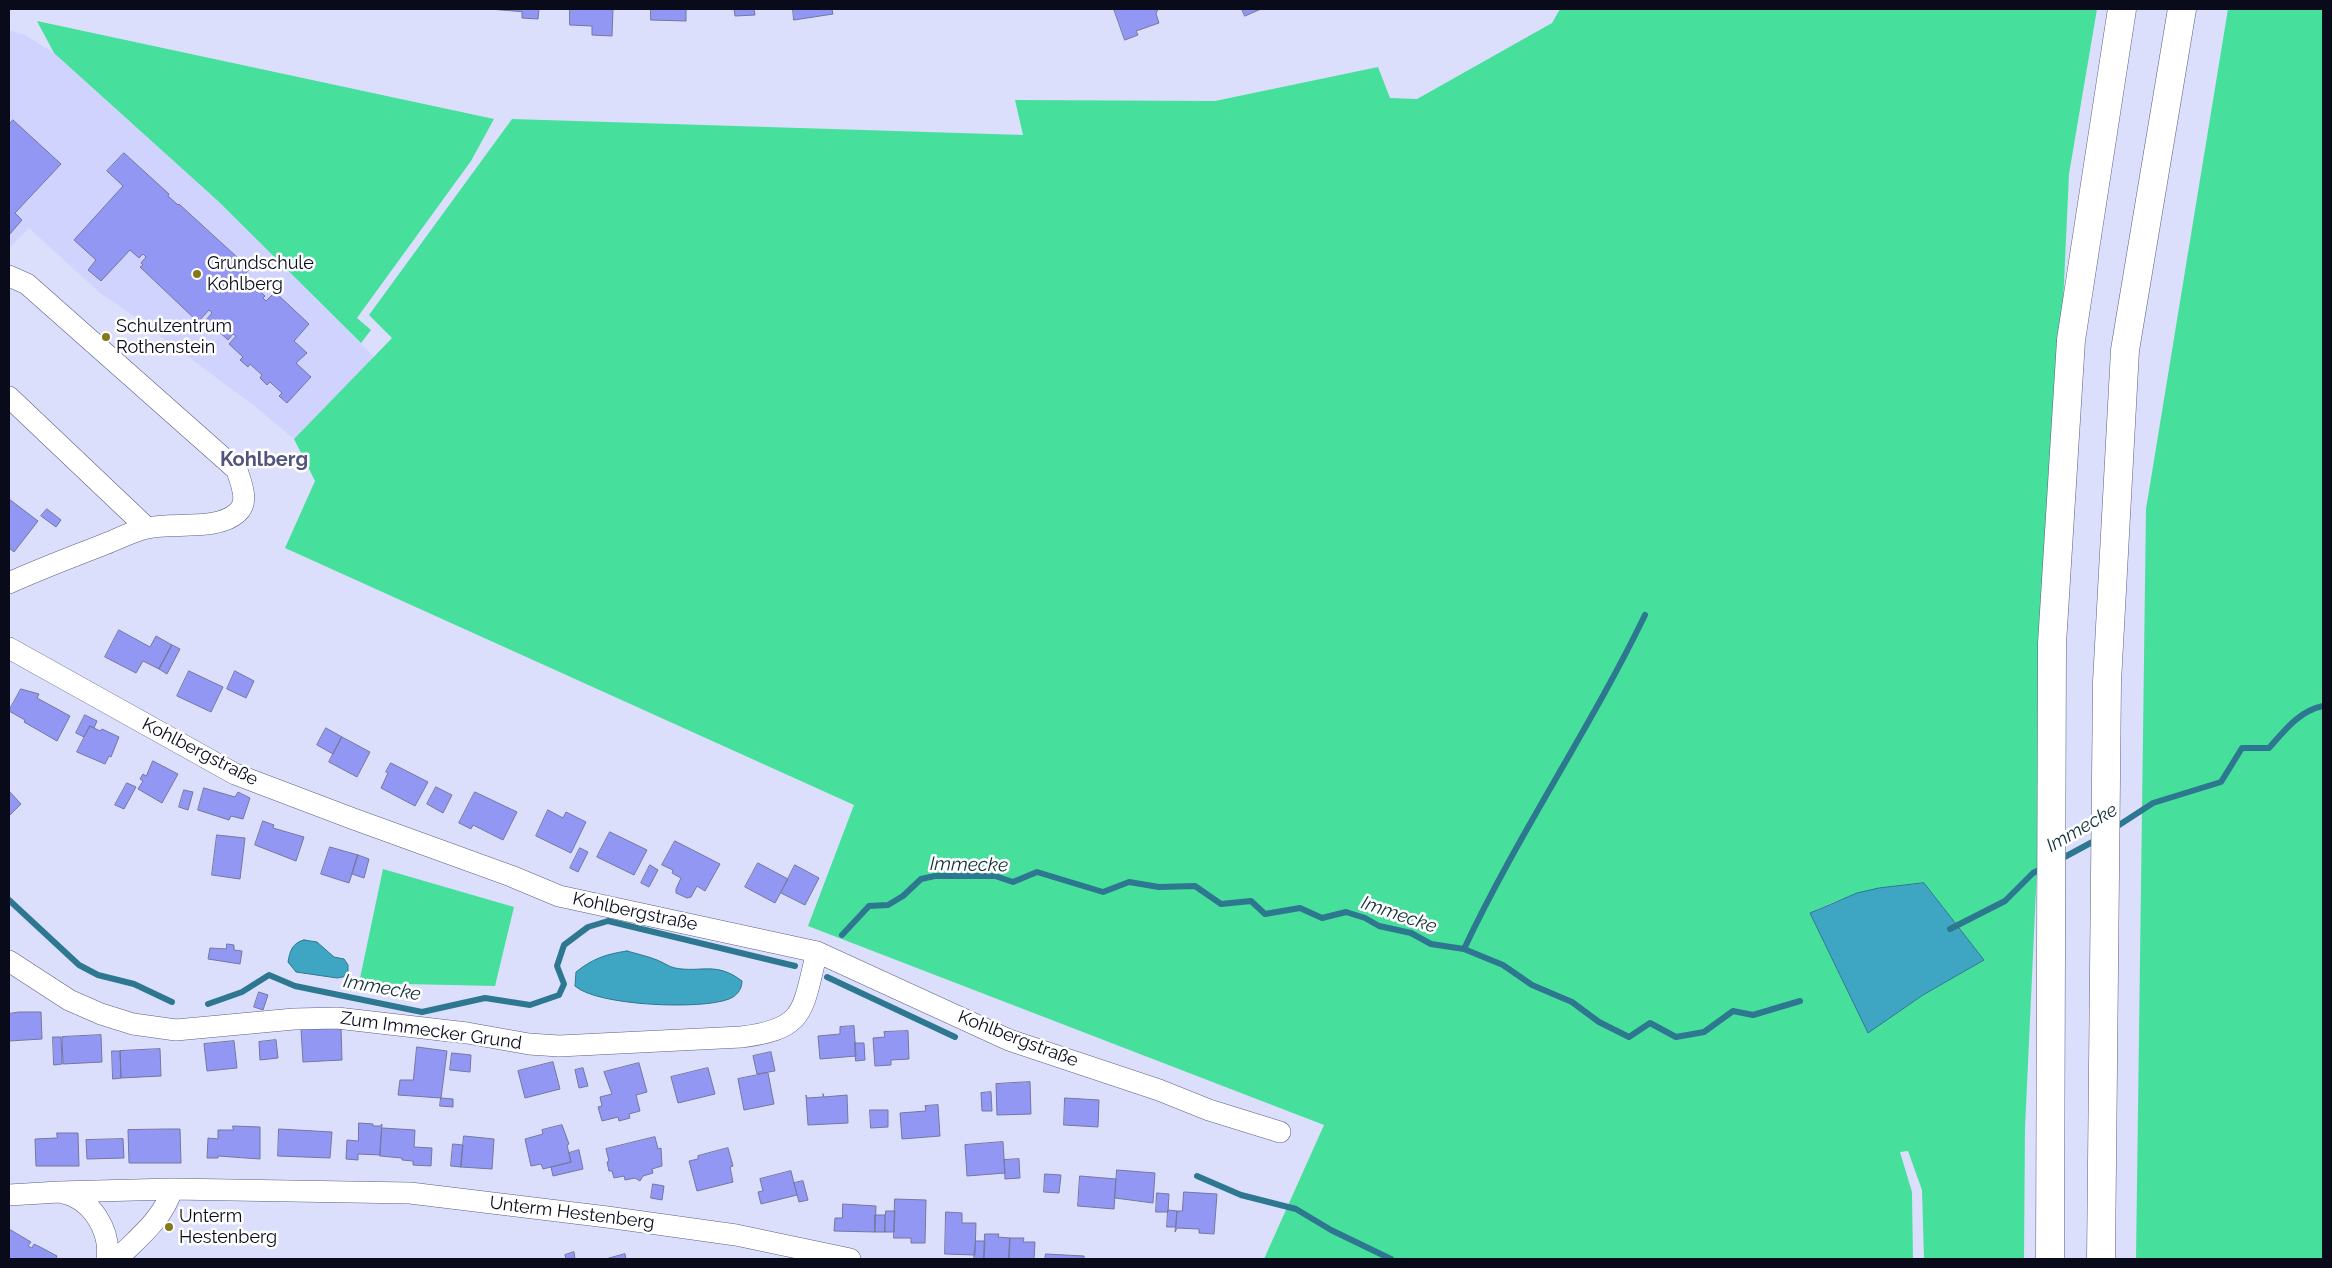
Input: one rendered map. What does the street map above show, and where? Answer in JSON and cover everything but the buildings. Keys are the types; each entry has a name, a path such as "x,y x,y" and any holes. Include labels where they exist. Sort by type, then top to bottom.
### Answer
{"highway":[{"path":"2050,1259 2052,644 2071,340 2122,9"},
{"path":"2101,1259 2107,682 2125,350 2182,9"}],"street":[{"path":"9,276 27,284 236,470 243,489 244,504 238,513 226,519 202,524 147,528 9,583"},
{"path":"9,396 147,528"},
{"name":"Kohlbergstraße","path":"9,648 235,774 511,876 559,896 817,952 1009,1040 1159,1090 1209,1110 1280,1132"},
{"name":"Zum Immecker Grund","path":"9,961 69,1000 101,1014 133,1024 176,1030 294,1019 337,1018 467,1033 529,1044 559,1046 765,1034 787,1026 795,1019 801,1008 817,952"},
{"path":"117,1259 162,1213 168,1203 172,1189"},
{"name":"Unterm Hestenberg","path":"9,1195 172,1189 410,1193 736,1235 850,1259"},
{"name":"Unterm Hestenberg","path":"58,1192 68,1194 83,1202 98,1218 106,1236 107,1259"}],"shaded area":[{"path":"9,30 25,35 54,53 218,201 374,357 294,439 257,408 101,294 29,228 9,248"},
{"path":"1924,883 1984,960 1923,995 1868,1033 1810,913 1857,893 1879,888"},
{"path":"304,940 317,942 334,957 344,959 348,965 348,974 337,978 296,972 288,962 290,954 294,945"},
{"path":"627,951 675,968 716,969 724,971 742,981 741,987 737,994 729,999 716,1002 674,1005 626,1002 605,998 587,993 575,986 576,972 582,967 600,958"}],"green space":[{"path":"1560,9 2097,9 2069,174 2025,1128 2024,1259 1924,1259 1922,1190 1908,1151 1900,1152 1912,1192 1913,1259 1264,1259 1324,1125 808,926 854,805 285,548 315,481 294,439 392,338 369,315 512,119 1023,135 1015,100 1215,101 1378,67 1390,98 1417,99 1552,23","holes":["1924,883 1984,960 1923,995 1868,1033 1810,913 1824,906 1866,892"]},
{"path":"2228,9 2323,9 2323,1259 2136,1259 2146,509"},
{"path":"37,21 494,119 471,161 357,318 371,330 361,343 218,201 54,53"},
{"path":"383,869 514,907 495,986 359,983"}],"waterway":[{"path":"1464,949 1507,864 1601,699 1645,615"},
{"name":"Immecke","path":"2113,829 2153,803 2221,782 2242,748 2269,748 2300,717 2323,706"},
{"name":"Immecke","path":"2059,860 2098,839"},
{"name":"Immecke","path":"1950,929 2005,901 2033,873 2043,868"},
{"name":"Immecke","path":"842,935 869,906 888,905 903,896 921,879 935,876 995,876 1013,882 1037,872 1103,892 1129,882 1159,887 1195,886 1221,904 1251,901 1265,914 1300,908 1322,918 1346,912 1365,918 1379,926 1411,933 1431,944 1464,949 1503,965 1532,985 1572,1002 1599,1022 1629,1037 1650,1023 1676,1037 1704,1032 1733,1011 1753,1015 1800,1001"},
{"name":"Immecke","path":"9,900 79,965 98,975 134,984 172,1002"},
{"name":"Immecke","path":"208,1004 242,992 269,975 295,986 422,1012 485,998 530,1005 559,995 564,984 557,966 564,945 588,927 608,921 795,966"},
{"path":"827,977 955,1037"},
{"path":"1197,1176 1241,1195 1296,1209 1331,1230 1391,1259"}],"place":[{"name":"Grundschule Kohlberg","path":"197,274"},
{"name":"Schulzentrum Rothenstein","path":"106,337"},
{"name":"Unterm Hestenberg","path":"169,1227"}],"district":[{"name":"Kohlberg","path":"264,460"}]}
